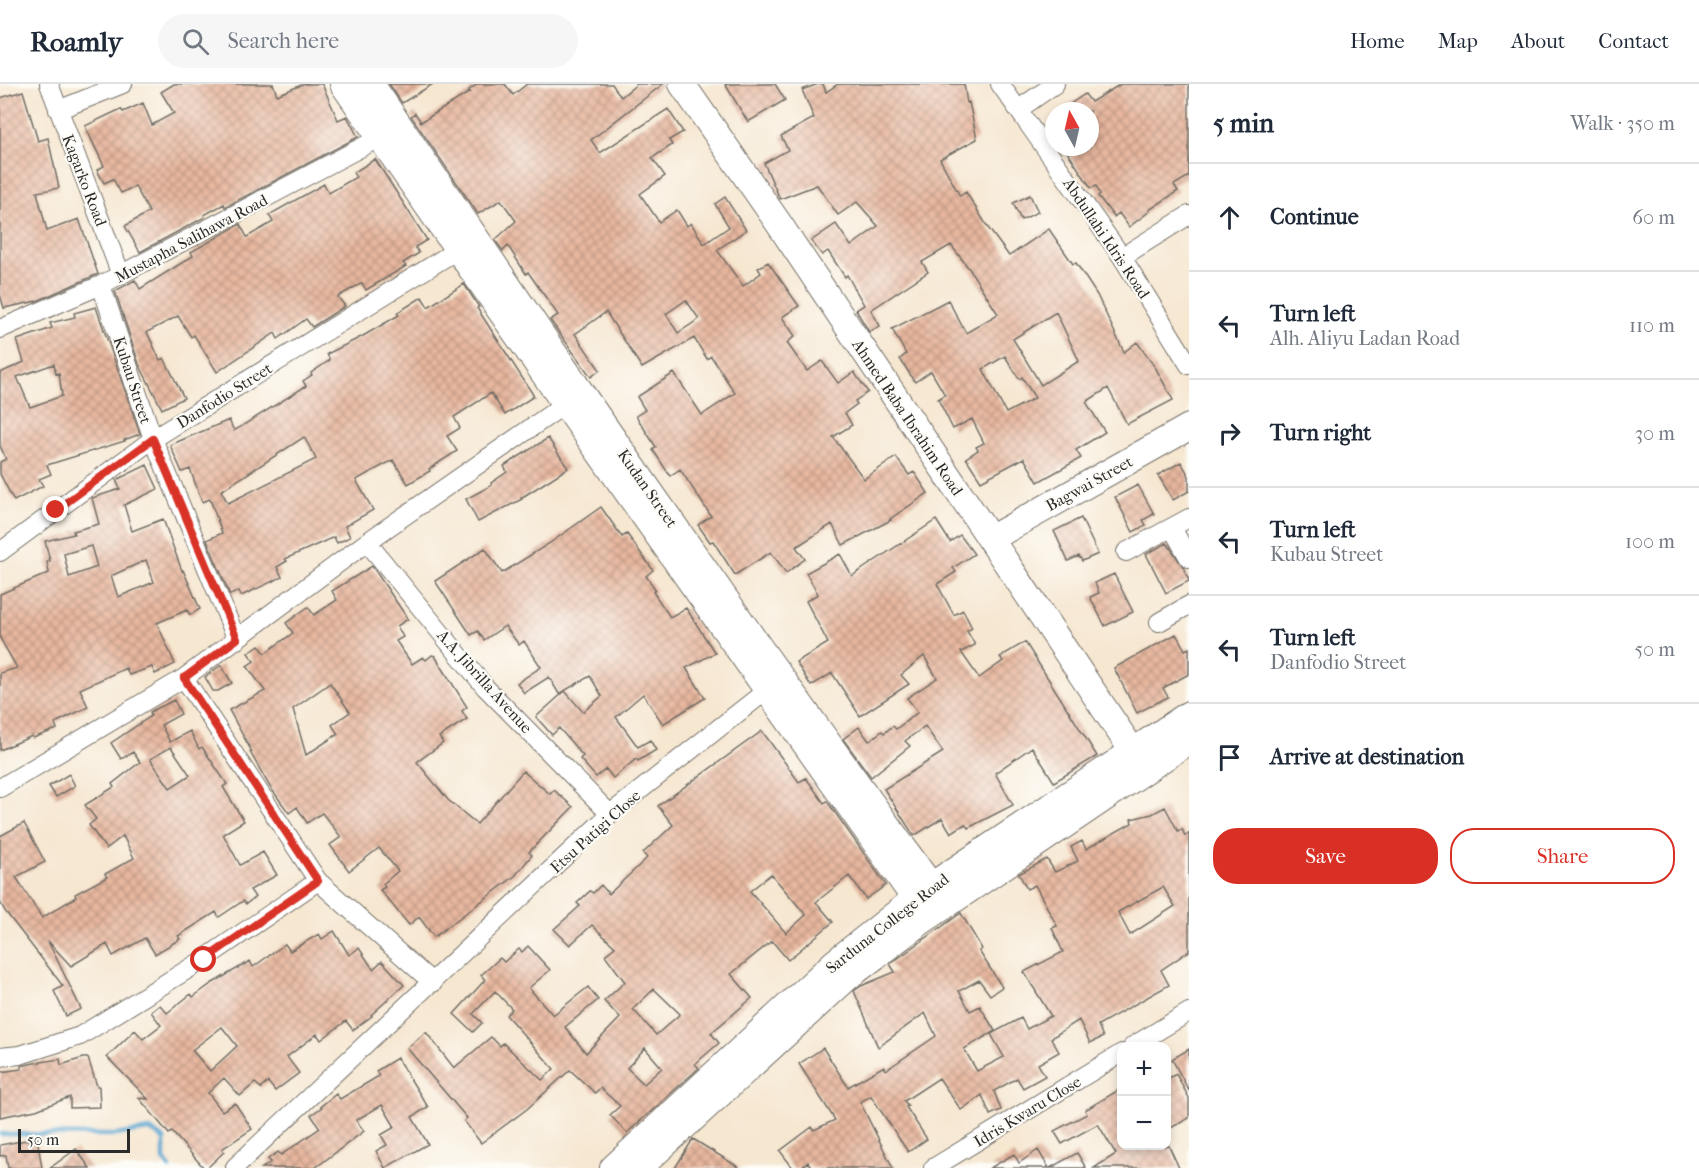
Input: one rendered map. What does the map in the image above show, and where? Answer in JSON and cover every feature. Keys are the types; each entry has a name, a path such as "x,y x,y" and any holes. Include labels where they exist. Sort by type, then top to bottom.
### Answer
{"street":[{"name":"Kagarko Road","path":"49,84 121,275"},
{"path":"58,110 123,84"},
{"path":"343,84 767,690 923,893"},
{"name":"Kudan Street","path":"371,84 586,400 759,647 923,893"},
{"name":"Ahmed Baba Ibrahim Road","path":"682,84 777,221 1132,750"},
{"name":"Abdullahi Idris Road","path":"1000,84 1122,257 1189,366"},
{"path":"1019,109 1055,84"},
{"name":"Mustapha Salihawa Road","path":"0,329 102,285 379,138"},
{"path":"1122,257 1189,215"},
{"name":"Danfodio Street","path":"0,552 153,439 457,250"},
{"name":"Kubau Street","path":"102,285 153,439 237,639"},
{"path":"0,788 184,678 367,542 565,404"},
{"name":"Bagwai Street","path":"990,540 1189,427"},
{"path":"1126,552 1189,518"},
{"path":"1172,528 1189,558"},
{"name":"A.A. Jibrilla Avenue","path":"367,542 485,687 610,814"},
{"path":"1159,622 1189,605"},
{"path":"184,678 318,881 433,983"},
{"name":"Etsu Patigi Close","path":"235,1167 610,814 767,690"},
{"name":"Sarduna College Road","path":"613,1168 834,963 923,893 1132,750 1189,714"},
{"name":"Sarduna College Road","path":"639,1168 848,976 918,924 1189,741"},
{"path":"0,1057 20,1055 80,1036 204,960 318,881"},
{"path":"1141,1042 1189,1012"},
{"name":"Idris Kwaru Close","path":"933,1168 1117,1056"}],"building":[{"path":"174,84 273,84 277,95 304,84 322,84 338,120 347,116 358,137 225,207 224,204 204,215 205,217 140,252 125,226 149,212 135,186 121,193 113,179 104,183 97,170 104,166 85,126 121,109 123,112 143,103 152,125 174,113 161,92"},
{"path":"389,84 433,84 402,103"},
{"path":"478,84 505,84 513,95 527,84 612,84 621,97 637,84 663,84 591,140 600,153 668,109 683,132 669,140 672,145 652,158 665,176 640,194 659,222 677,210 687,226 691,223 704,244 729,227 715,204 725,197 746,230 717,250 743,286 761,273 758,268 768,262 799,306 782,317 795,336 787,343 807,371 822,361 838,383 854,372 868,392 855,401 857,404 845,413 852,425 833,437 864,479 896,457 909,475 914,472 928,493 891,520 843,545 832,524 796,547 805,559 786,573 771,552 735,575 713,541 710,542 698,525 711,516 680,469 670,476 653,450 656,447 636,416 645,410 637,397 674,373 702,415 735,393 711,356 707,359 694,338 642,368 606,312 575,334 600,370 591,377 550,320 558,315 528,272 526,274 508,246 503,251 495,240 516,221 501,200 478,214 411,116 415,113 421,122 470,92 469,90","holes":["686,300 699,319 678,333 666,314"]},
{"path":"725,84 775,84 785,100 748,122"},
{"path":"818,84 823,84 826,92 838,84 964,84 977,139 940,159 960,196 966,192 1009,256 1049,229 1073,264 1076,263 1097,295 1124,352 1137,342 1155,367 1173,400 1127,424 1108,388 1086,402 1105,432 1076,450 1081,458 1038,482 1024,458 981,481 966,458 978,450 976,447 984,443 972,419 953,429 938,399 945,395 931,371 915,382 900,359 906,354 892,329 948,300 966,333 998,314 951,245 922,262 928,272 871,310 880,326 869,332 856,310 864,305 847,275 845,277 828,251 822,255 811,241 836,224 851,246 878,226 857,202 838,215 817,185 780,199 764,163 788,150 781,136 814,118 802,90","holes":["1056,312 1079,361 1041,385 1013,339","1005,356 1019,379 1022,377 1035,398 1006,413 983,369"]},
{"path":"1121,84 1189,84 1189,176 1174,185 1178,191 1149,210 1129,227 1119,213 1114,217 1098,196 1100,194 1096,186 1091,188 1070,156 1099,156 1099,102 1091,102"},
{"path":"23,91 38,141 48,138 59,188 37,192 47,231 79,219 98,274 37,301 4,308 0,295 0,98"},
{"path":"1085,94 1091,102 1073,102"},
{"path":"375,159 427,240 415,247 419,253 403,263 406,266 366,290 362,283 339,296 345,306 312,327 306,319 278,339 275,333 217,372 194,335 191,337 178,316 147,332 160,360 164,358 184,398 162,409 139,364 115,291 135,280 140,289 193,256 191,252 240,224 247,237 273,222 269,215 324,184 329,193 356,177 353,173"},
{"path":"1030,195 1038,212 1021,220 1013,203"},
{"path":"464,284 534,396 505,415 491,393 454,417 460,428 447,436 457,451 408,484 393,460 356,480 373,510 345,526 350,537 337,543 334,537 285,559 287,561 277,567 282,577 241,596 239,591 230,595 207,540 222,533 210,499 202,502 190,469 182,472 170,445 229,420 234,431 306,386 303,381 330,360 327,354 399,315 397,313 422,297 428,307","holes":["304,437 316,459 228,503 221,491"]},
{"path":"96,307 140,434 125,441 47,465 51,474 39,479 43,486 14,501 0,474 0,462 6,459 0,446 0,373 24,362 17,340 52,328 50,323 75,317 74,313","holes":["54,364 56,374 59,373 62,396 30,407 17,377"]},
{"path":"548,438 568,468 522,499 478,522 466,499 492,485 491,483 507,472 504,466"},
{"path":"1181,462 1189,476 1189,491 1173,500 1158,475"},
{"path":"147,465 158,489 124,505 132,531 163,519 182,571 200,609 190,615 187,610 157,623 175,664 155,674 152,667 129,675 126,668 80,689 88,707 55,723 57,729 33,738 32,736 0,750 0,673 17,668 0,638 0,594 49,573 47,562 50,561 45,541 74,534 73,531 99,524 92,498 120,489 116,480","holes":["91,546 97,567 69,577 64,554","146,560 154,582 118,597 111,576"]},
{"path":"1138,485 1154,514 1143,520 1146,525 1133,532 1115,497"},
{"path":"601,507 622,537 627,534 653,570 646,576 656,590 653,592 670,617 686,608 715,653 686,668 705,698 663,724 643,694 616,717 638,747 650,740 656,750 638,761 636,759 613,778 606,769 596,777 580,759 583,756 559,728 552,735 536,717 565,691 583,712 602,696 590,676 559,694 549,677 524,693 517,683 541,667 524,641 519,645 505,626 484,640 478,631 471,635 435,581 485,548 502,573"},
{"path":"1081,518 1098,554 1082,561 1079,556 1068,561 1054,531"},
{"path":"936,520 950,542 960,535 974,554 953,568 956,572 937,584 954,615 963,610 972,628 967,631 975,645 961,652 979,678 1003,661 1000,657 1025,642 1097,756 1054,782 1032,747 995,773 1013,805 968,828 965,824 951,833 942,818 914,836 884,789 943,752 925,726 905,741 910,746 871,777 843,739 859,727 869,741 893,726 896,729 918,712 907,698 937,678 924,656 901,675 909,684 860,716 832,673 811,686 796,662 828,643 806,601 818,594 806,573 840,554 852,576"},
{"path":"1167,543 1184,568 1189,581 1166,593 1146,554"},
{"path":"372,566 408,619 397,626 403,637 396,641 412,664 423,657 426,660 432,655 435,656 467,707 462,711 467,719 439,737 443,743 417,762 448,800 477,824 523,771 550,794 554,790 573,807 529,852 532,855 515,876 434,937 419,917 409,925 380,890 385,887 383,884 398,871 379,848 349,871 330,845 341,837 322,813 307,823 297,807 289,813 270,787 229,710 265,691 247,666 254,661 248,653 259,645 265,653 293,633 286,623 308,607 314,615 337,600 332,591","holes":["330,683 350,712 332,725 338,734 306,755 293,709"]},
{"path":"1114,574 1133,612 1105,626 1090,597 1099,593 1095,583"},
{"path":"1176,634 1185,650 1189,648 1189,674 1163,688 1168,697 1137,713 1114,668"},
{"path":"221,665 232,683 218,691 213,691 205,677"},
{"path":"174,700 181,714 161,725 170,742 190,731 199,749 202,747 227,784 223,787 244,821 223,834 240,865 263,852 277,875 250,890 255,897 246,904 243,901 219,917 216,912 178,936 180,939 155,954 145,938 113,956 107,944 71,966 48,941 81,1009 66,1016 54,991 63,986 0,902 0,836 24,823 45,862 16,877 42,918 76,897 75,894 107,877 105,874 134,858 123,836 106,849 89,825 96,819 85,805 114,787 112,784 140,762 133,752 121,759 111,743 151,716 150,712","holes":["171,747 190,775 170,788 150,759"]},
{"path":"762,731 799,782 806,778 824,803 827,801 886,885 866,899 849,876 816,902 833,922 788,960 772,941 731,974 752,998 711,1033 719,1043 695,1064 699,1068 627,1133 610,1115 620,1106 600,1088 595,1093 570,1070 527,1109 481,1143 464,1121 467,1118 407,1048 426,1032 454,1068 491,1037 500,1046 503,1043 542,1080 554,1069 506,1015 512,1009 495,991 473,1014 482,1023 473,1032 454,1014 485,980 481,975 500,958 504,962 519,949 522,952 528,946 550,970 529,988 553,1015 588,987 598,1000 565,1027 586,1053 620,1018 604,1001 625,982 605,955 615,947 592,925 570,945 554,929 580,906 577,903 590,891 593,893 601,885 609,894 647,858 643,853 673,825 658,806","holes":["771,874 806,915 786,933 750,891","654,989 680,1014 656,1035 633,1009","645,1048 662,1068 644,1084 627,1068"]},
{"path":"69,774 75,786 56,797 49,786"},
{"path":"1165,807 1178,831 1182,829 1185,836 1189,833 1189,951 1161,970 1169,985 1098,1025 1103,1037 1090,1043 1079,1020 1051,1038 1059,1052 1038,1064 1045,1076 1023,1088 1017,1078 994,1091 1001,1110 990,1115 982,1095 961,1110 939,1078 904,1101 927,1139 908,1152 871,1096 860,1102 893,1168 812,1168 808,1162 801,1168 793,1168 780,1151 812,1127 814,1130 835,1120 799,1064 823,1048 848,1087 884,1066 886,1070 936,1036 925,1013 878,1047 854,991 895,972 890,964 961,913 982,949 979,951 1002,987 990,995 979,980 959,991 970,1011 980,1006 995,1031 964,1049 977,1071 1004,1057 991,1034 1021,1018 1027,1029 1051,1016 1024,972 1063,952 1052,928 1057,926 1035,885 1027,889 1019,874 1047,859 1055,872 1078,861 1071,847 1082,841 1086,849 1132,823 1131,819 1152,814","holes":["1163,887 1175,906 1130,935 1118,912"]},
{"path":"334,931 349,955 359,948 373,969 382,961 404,985 372,1016 353,1030 346,1021 321,1040 317,1034 287,1057 299,1073 275,1091 268,1082 261,1088 255,1083 240,1096 224,1078 208,1093 222,1111 235,1103 252,1129 222,1149 224,1152 207,1168 204,1168 172,1132 169,1134 139,1098 148,1099 107,1057 135,1030 143,1039 161,1025 151,1012 160,1005 167,1013 191,994 193,997 250,961 253,967 285,944 290,951 319,934 322,939","holes":["222,1027 237,1046 210,1071 192,1050"]},
{"path":"1189,1049 1189,1091 1172,1059"},
{"path":"88,1058 97,1086 99,1086 100,1107 70,1108 70,1097 36,1110 0,1117 0,1072 60,1059 61,1065"},
{"path":"397,1058 428,1107 412,1117 428,1144 385,1168 376,1151 387,1145 381,1135 395,1127 382,1105 356,1120 364,1131 315,1168 262,1168 271,1162 268,1159 278,1152 281,1155 320,1128 311,1115 321,1106 336,1094 340,1099 379,1076 376,1071"},
{"path":"1176,1074 1189,1098 1189,1118 1171,1128 1171,1096 1171,1077"},
{"path":"1117,1091 1117,1150 1171,1150 1179,1168 1094,1168 1116,1154 1098,1124 1062,1144 1054,1131 1087,1114 1085,1110"},
{"path":"37,1138 42,1168 8,1168 6,1155 0,1156 0,1145"},
{"path":"693,1139 740,1168 675,1168"},
{"path":"76,1149 90,1168 50,1168"},
{"path":"1038,1150 1049,1168 990,1168 1014,1154 1019,1163"},
{"path":"1077,1153 1086,1168 1050,1168"}],"waterway":[{"path":"0,1134 114,1135 150,1130 164,1139 164,1160 170,1168"}],"route":[{"path":"56,510 153,439 237,639 184,678 318,881 204,960"}]}
